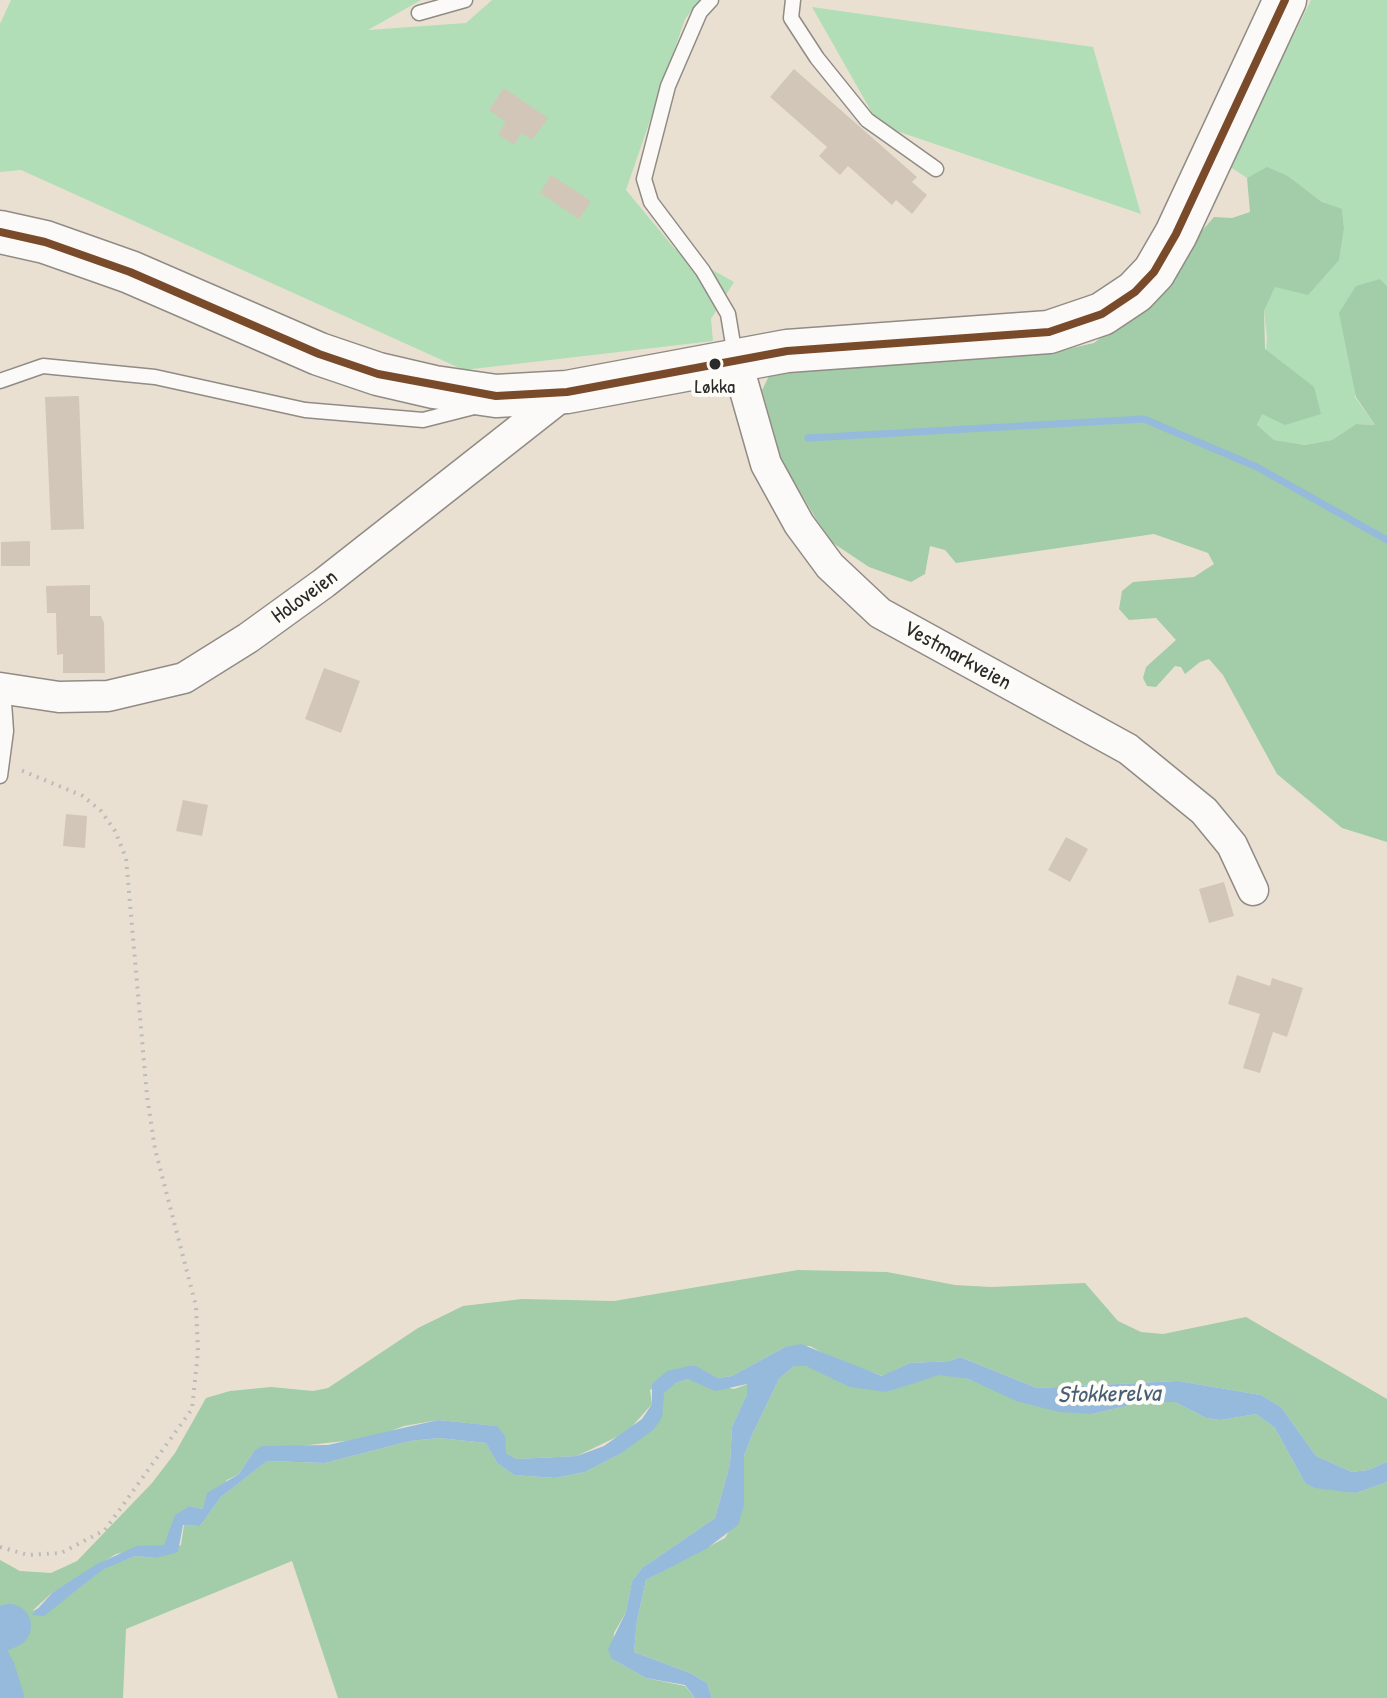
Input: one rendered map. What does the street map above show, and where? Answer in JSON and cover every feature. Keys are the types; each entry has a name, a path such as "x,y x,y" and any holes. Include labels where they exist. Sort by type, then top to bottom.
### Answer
{"street":[{"path":"0,232 45,242 130,272 319,354 378,374 434,387 496,396 567,392 736,359 818,349 1049,332 1076,325 1110,309 1154,272 1176,234 1285,0"},
{"name":"Vestmarkveien","path":"736,359 766,464 799,524 830,566 880,613 1128,749 1204,811 1232,845 1253,890"},
{"name":"Holoveien","path":"1,688 59,697 108,696 184,678 248,638 324,583 567,392"}],"lane":[{"path":"419,13 465,0"},
{"path":"711,0 700,12 668,86 644,179 651,202 703,271 728,314 736,359"},
{"path":"793,0 791,18 817,58 867,120 936,169"},
{"path":"0,381 43,366 155,377 305,410 423,420 457,414 496,396"},
{"path":"1,688 6,731 2,770"}],"path":[{"path":"0,1547 28,1555 61,1553 105,1530 192,1409 198,1351 196,1306 155,1149 147,1096 126,858 115,831 101,811 83,796 45,778 2,770"}],"green space":[{"path":"11,0 421,0 368,30 466,23 492,0 700,0 685,19 626,190 675,249 734,282 711,319 713,341 464,370 21,170 0,172 0,24"},
{"path":"1311,0 1387,0 1387,286 1380,279 1355,397 1375,425 1356,424 1332,440 1305,445 1274,440 1257,426 1261,413 1267,338 1264,311 1275,286 1344,228 1342,210 1322,202 1288,176 1267,168 1247,178 1229,166"},
{"path":"812,7 1093,47 1141,214 879,125"},
{"path":"1267,167 1288,176 1322,202 1342,209 1344,228 1339,260 1308,295 1275,287 1264,311 1265,349 1314,387 1321,414 1285,425 1262,414 1257,425 1274,440 1305,445 1332,440 1356,424 1375,425 1356,397 1339,313 1356,286 1380,279 1387,286 1387,842 1342,828 1277,774 1223,675 1209,659 1185,674 1181,667 1175,666 1156,687 1147,686 1143,678 1146,667 1176,640 1156,618 1129,620 1119,609 1122,591 1133,582 1194,577 1214,564 1208,553 1154,534 956,563 945,550 930,546 925,574 911,582 869,567 833,543 816,519 782,461 762,390 769,376 809,366 1041,355 1094,343 1171,283 1200,233 1214,217 1232,218 1250,212 1247,178"},
{"path":"798,1270 887,1272 955,1285 991,1287 1085,1283 1118,1321 1141,1332 1163,1334 1246,1317 1387,1399 1387,1462 1368,1470 1352,1472 1316,1456 1281,1407 1261,1395 1178,1381 1037,1388 960,1357 950,1361 910,1363 883,1376 834,1359 810,1346 785,1347 732,1376 718,1378 693,1365 650,1390 652,1404 627,1432 577,1456 517,1459 506,1453 496,1426 438,1420 404,1426 372,1438 254,1451 239,1474 227,1480 203,1509 190,1506 164,1545 116,1554 53,1592 32,1611 69,1596 101,1570 135,1556 156,1558 181,1545 184,1525 200,1526 221,1497 267,1461 325,1463 410,1441 439,1438 486,1443 497,1463 514,1475 555,1478 585,1472 620,1454 668,1388 676,1383 688,1379 734,1389 748,1384 747,1394 732,1427 730,1464 715,1518 642,1568 632,1581 626,1612 614,1633 612,1659 646,1678 685,1686 695,1698 338,1698 292,1561 126,1629 123,1698 25,1698 0,1637 0,1560 20,1571 51,1573 77,1561 152,1483 175,1453 206,1398 230,1391 271,1387 313,1391 328,1388 418,1328 463,1306 522,1299 614,1301"},
{"path":"794,1366 806,1366 887,1392 939,1374 969,1379 1092,1414 1141,1402 1175,1402 1206,1418 1221,1420 1256,1414 1275,1428 1305,1483 1356,1493 1387,1482 1387,1698 712,1698 707,1683 690,1673 634,1652 646,1580 725,1538 744,1505 744,1456 752,1435 779,1379"}],"water":[{"name":"Stokkerelva","path":"801,1344 882,1376 910,1363 950,1361 960,1357 1037,1388 1178,1381 1261,1395 1281,1407 1316,1456 1352,1472 1368,1470 1387,1462 1387,1482 1356,1493 1315,1488 1305,1483 1275,1428 1256,1414 1221,1420 1206,1418 1175,1402 1142,1402 1092,1414 1059,1412 1016,1401 969,1379 939,1375 887,1392 850,1387 806,1366 794,1366 779,1379 744,1456 744,1505 738,1525 706,1549 646,1580 634,1652 690,1673 707,1683 712,1698 695,1698 685,1685 646,1678 612,1659 608,1649 626,1612 632,1581 642,1568 715,1518 730,1464 732,1427 747,1394 747,1384 715,1391 688,1379 676,1383 664,1393 662,1418 653,1430 620,1454 585,1472 555,1478 514,1475 497,1463 486,1443 439,1438 410,1441 325,1463 267,1461 221,1497 200,1526 183,1525 178,1552 156,1558 135,1556 102,1570 44,1616 32,1615 53,1592 97,1564 137,1546 164,1545 175,1515 190,1506 203,1509 207,1493 239,1474 254,1451 262,1446 328,1445 438,1420 497,1426 505,1436 506,1453 517,1459 577,1456 604,1446 642,1419 652,1404 652,1384 667,1371 694,1365 718,1378 732,1376 785,1347"},
{"path":"0,1637 14,1663 25,1698 0,1698"}],"building":[{"path":"794,69 917,177 912,182 927,195 912,214 896,200 892,205 848,166 840,175 819,156 827,147 770,97"},
{"path":"504,88 548,118 532,140 522,133 514,145 498,134 506,122 489,110"},
{"path":"551,175 591,201 579,219 540,193"},
{"path":"79,396 84,529 51,530 45,397"},
{"path":"30,541 30,566 1,566 1,542"},
{"path":"90,585 90,616 101,616 104,623 105,673 63,673 63,654 57,655 56,613 47,613 46,586"},
{"path":"324,668 360,681 341,733 305,719"},
{"path":"183,800 208,805 202,836 176,831"},
{"path":"66,814 87,816 85,848 63,846"},
{"path":"1066,837 1088,849 1070,882 1048,870"},
{"path":"1224,882 1234,916 1209,923 1199,889"},
{"path":"1237,975 1270,986 1272,978 1303,988 1287,1037 1273,1032 1260,1073 1243,1068 1260,1014 1228,1004"}],"waterway":[{"path":"808,438 1144,419 1257,467 1387,540"},
{"path":"0,1630 9,1626"}],"transit line":[{"path":"0,232 45,242 130,272 319,354 378,374 496,396 567,392 787,351 1049,332 1102,314 1135,292 1154,272 1176,234 1285,0"}],"place":[{"name":"Løkka","path":"715,364"}]}
